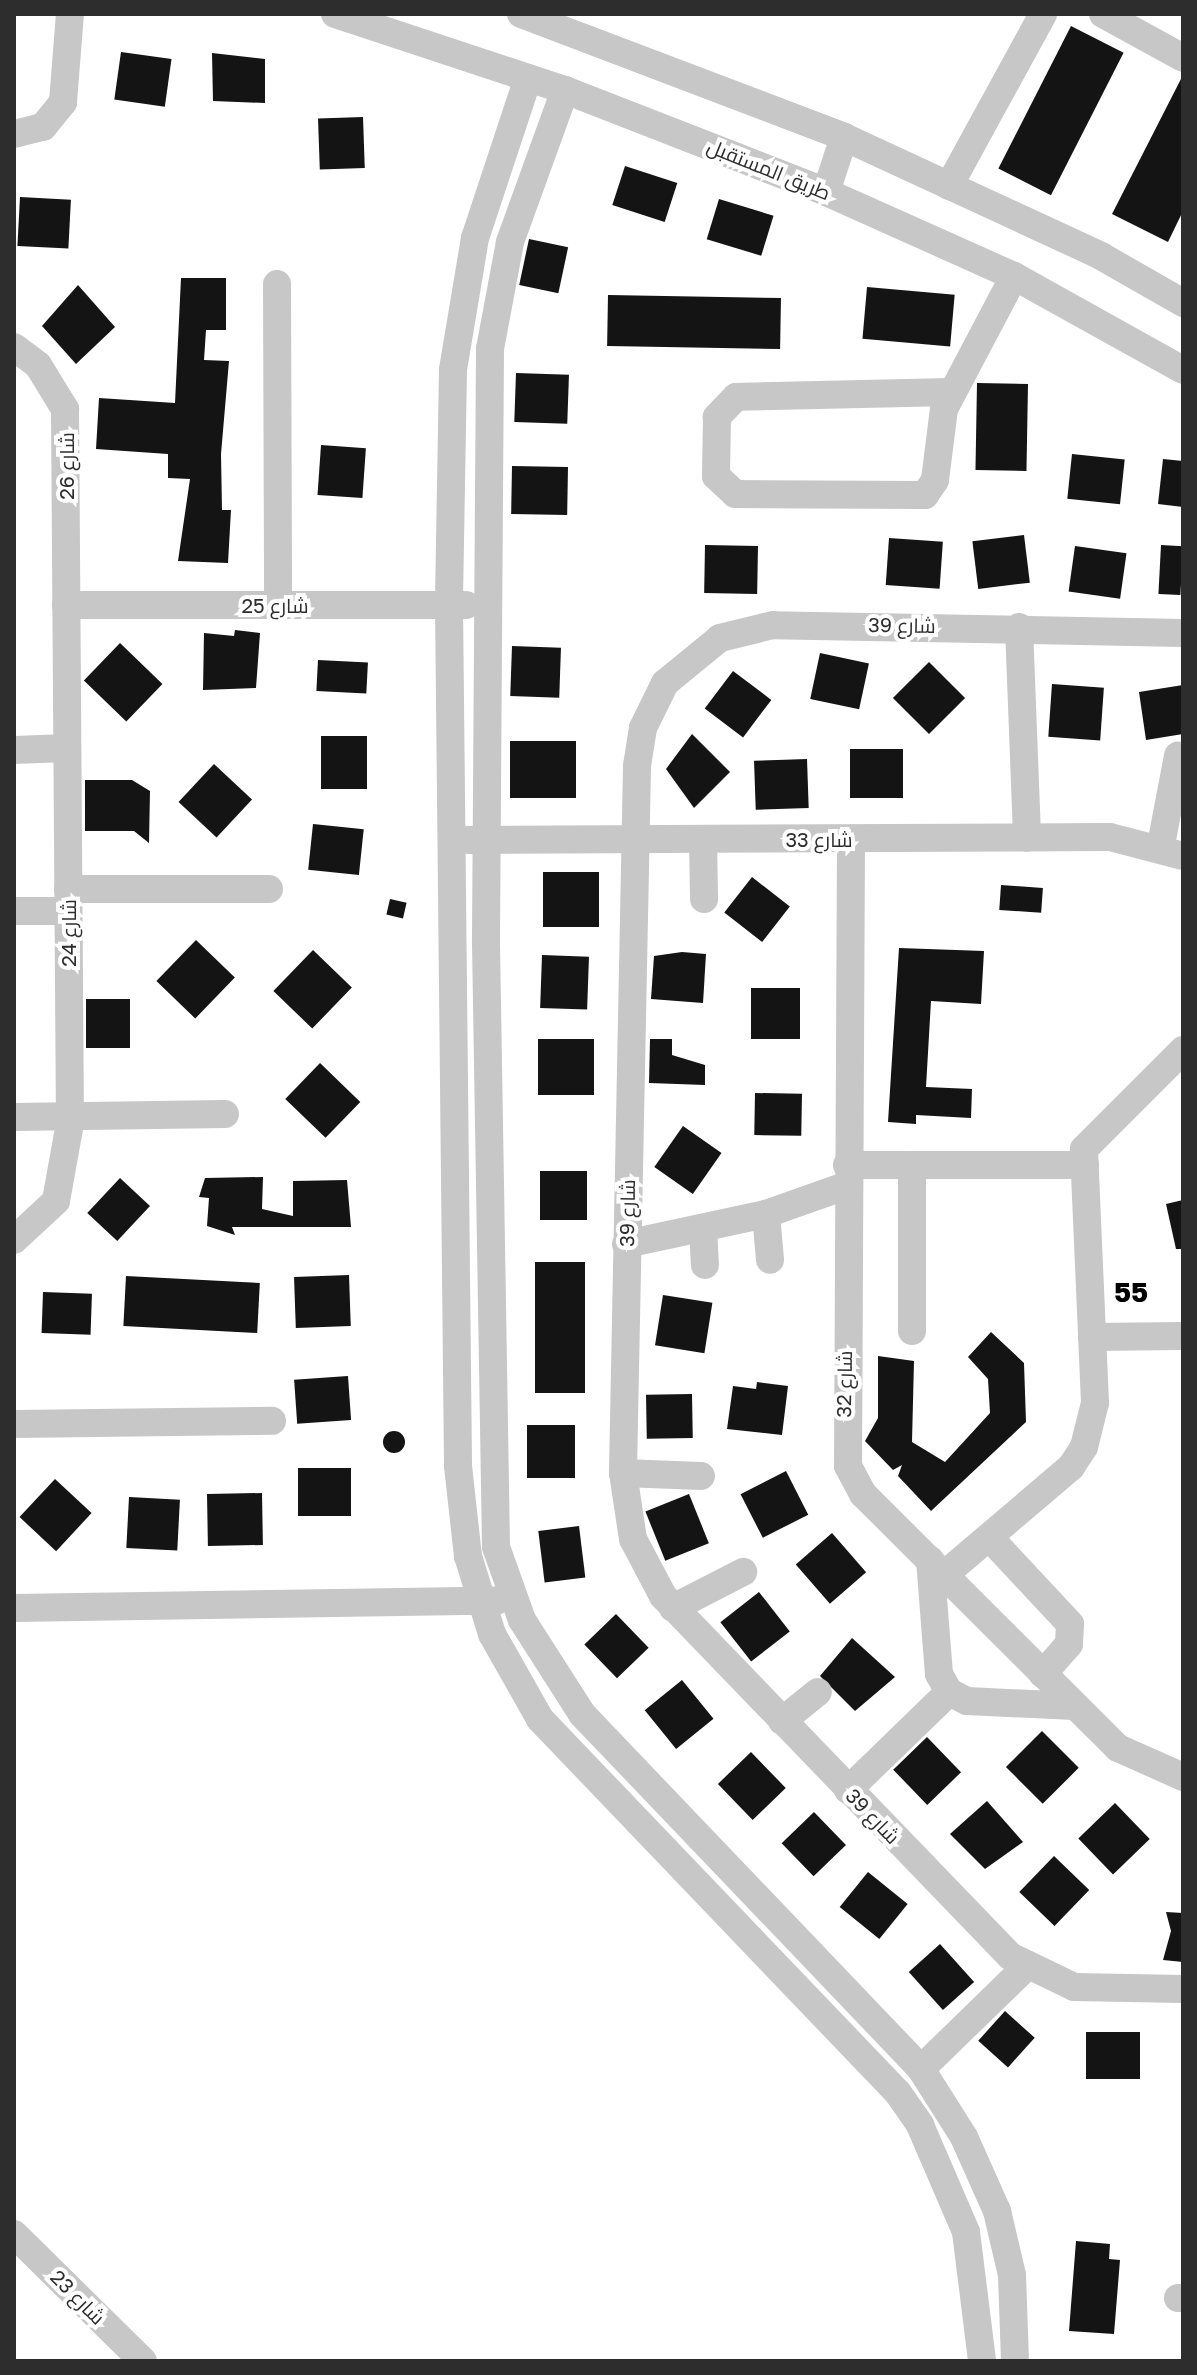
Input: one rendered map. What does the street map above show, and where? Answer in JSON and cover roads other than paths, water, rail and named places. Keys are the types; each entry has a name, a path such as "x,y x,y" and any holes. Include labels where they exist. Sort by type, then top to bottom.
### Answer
{"street":[{"path":"14,134 43,127 63,102 70,14"},
{"name":"طريق المستقبل","path":"335,14 565,90 826,192 1014,276 1183,370"},
{"path":"949,186 1043,14"},
{"path":"1103,14 1183,58"},
{"path":"540,17 591,26 844,137 1183,303"},
{"path":"528,78 500,152 457,325 449,605 458,1466 480,1603 540,1719 898,2093 920,2125 966,2232 982,2361"},
{"path":"565,90 510,242 495,308 484,604 491,1507 513,1596 582,1714 921,2069 964,2137 997,2211 1012,2275 1015,2361"},
{"path":"826,192 844,137"},
{"path":"951,392 736,397 717,417 716,476 735,494 925,495 935,480 938,427 951,392 1014,276"},
{"path":"277,284 278,605"},
{"name":"شارع 26","path":"14,347 38,365 65,409 66,605"},
{"name":"شارع 25","path":"66,605 484,604"},
{"name":"شارع 24","path":"14,1240 46,1215 61,1190 69,1115 66,605"},
{"name":"شارع 39","path":"1183,633 1019,627 773,625 712,642 676,669 647,713 635,840 623,1473 633,1539 673,1608 1025,1968 1074,1987 1183,1989"},
{"path":"1019,627 1027,838"},
{"path":"14,750 67,748"},
{"path":"1172,850 1178,756"},
{"name":"شارع 33","path":"451,840 1027,838 1172,850"},
{"path":"703,839 704,899"},
{"name":"شارع 32","path":"851,839 846,1175 848,1466 863,1494 1075,1706 1137,1761 1183,1777"},
{"path":"14,911 68,900 269,889"},
{"path":"1075,1706 967,1701 949,1692 939,1674 937,1568 989,1537 1071,1467 1084,1447 1095,1403 1086,1144 1183,1050"},
{"path":"14,1117 225,1114"},
{"path":"912,1165 912,1331"},
{"path":"626,1244 766,1214 846,1175 912,1165 1085,1165"},
{"path":"766,1214 770,1260"},
{"path":"703,1228 705,1265"},
{"path":"1092,1337 1183,1336"},
{"path":"14,1424 272,1421"},
{"path":"623,1473 701,1476"},
{"path":"989,1537 1070,1624 1069,1644 1043,1674"},
{"path":"673,1608 743,1572"},
{"path":"14,1608 480,1603 513,1596"},
{"path":"782,1721 818,1692"},
{"path":"848,1790 949,1692"},
{"path":"921,2069 1025,1968"},
{"name":"شارع 23","path":"14,2234 143,2361"}],"district":[{"name":"55","path":"1131,1292"}]}
